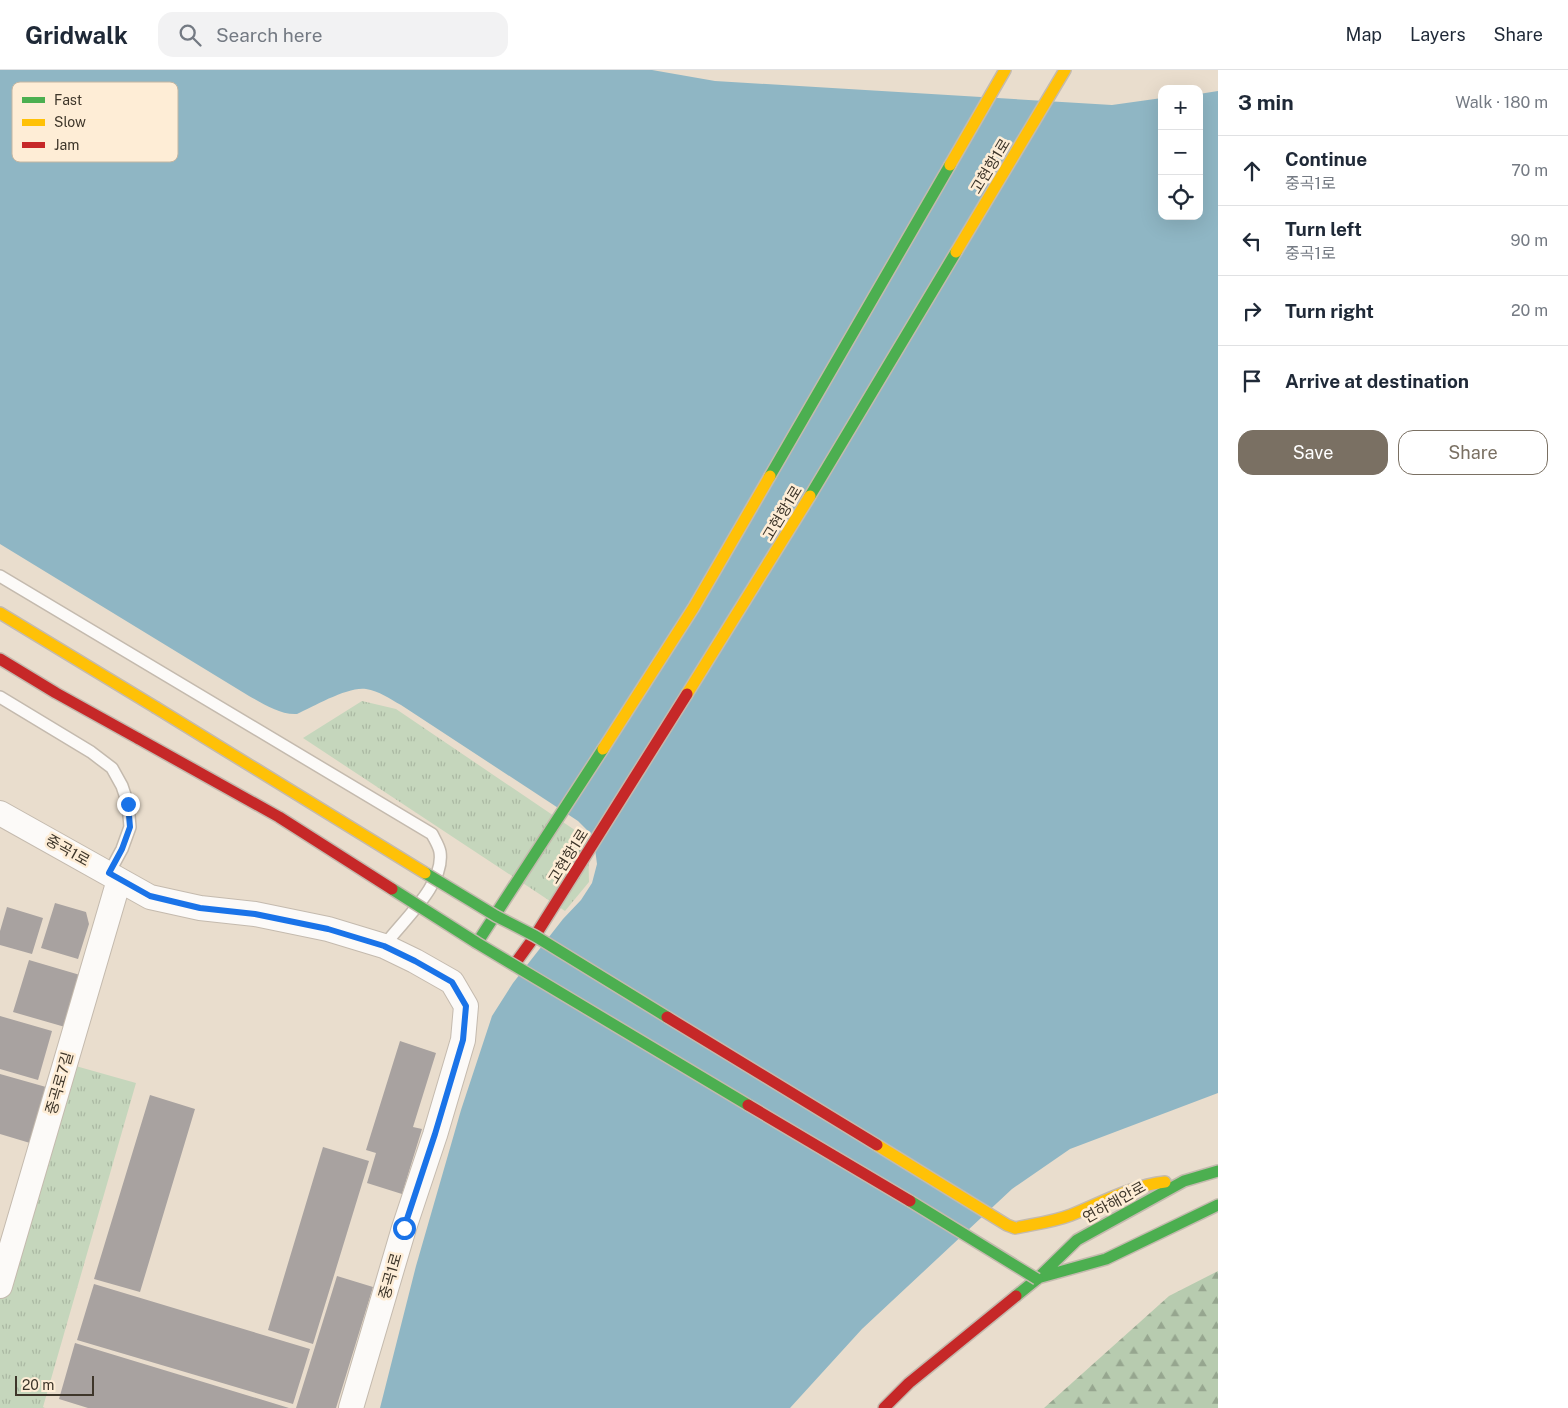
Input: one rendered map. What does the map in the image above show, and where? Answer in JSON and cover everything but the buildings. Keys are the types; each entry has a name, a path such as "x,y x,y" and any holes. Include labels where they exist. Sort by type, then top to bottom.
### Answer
{"street":[{"name":"고현항1로","path":"478,943 694,607 1005,70"},
{"name":"고현항1로","path":"514,965 535,936 776,552 1065,70"},
{"path":"0,613 496,916 535,936 1015,1228 1069,1216 1120,1192 1156,1183 1184,1182"},
{"path":"0,659 56,693 279,817 514,965 1037,1279"},
{"name":"중곡1로","path":"0,813 150,896 200,908 255,914 328,929 384,946 452,982 466,1006 463,1040 404,1228 351,1408"},
{"name":"중곡로7길","path":"0,1286 114,877"},
{"name":"연하해안로","path":"884,1408 909,1383 1037,1279 1077,1240 1184,1182 1218,1171"},
{"name":"연하해안로","path":"1037,1279 1106,1258 1218,1205"}],"lane":[{"path":"0,576 432,834 440,852 439,869 429,890 413,913 393,933 384,946"},
{"path":"0,697 91,752 112,768 122,786 128,804 130,827 114,877"}],"green space":[{"path":"362,701 396,709 588,839 589,882 565,911 303,738"},
{"path":"65,1063 136,1083 43,1407 45,1408 0,1408 0,1286"},
{"path":"1218,1271 1218,1408 1044,1408 1169,1296"}],"water":[{"path":"0,70 652,70 715,81 1112,105 1158,99 1158,220 1203,220 1203,93 1218,91 1218,1093 1070,1149 1012,1189 862,1329 790,1408 380,1408 416,1266 461,1110 492,1016 513,983 563,919 581,900 592,883 597,864 595,849 591,834 578,821 401,705 371,690 359,689 350,691 332,697 297,714 278,711 249,696 0,544"}],"traffic: fast":[{"path":"770,476 950,165"},
{"path":"810,496 956,252"},
{"path":"477,943 603,749"},
{"path":"425,873 496,916 535,936 667,1017"},
{"path":"392,889 477,943 748,1105"},
{"path":"1016,1296 1037,1279 1077,1240 1184,1181 1218,1171"},
{"path":"910,1201 1037,1279"},
{"path":"1041,1277 1106,1259 1218,1205"}],"traffic: slow":[{"path":"950,165 1005,70"},
{"path":"956,252 1065,70"},
{"path":"603,749 694,607 770,476"},
{"path":"687,694 810,496"},
{"path":"0,613 155,707"},
{"path":"155,707 425,873"},
{"path":"877,1145 1007,1225 1015,1228"},
{"path":"1015,1228 1064,1217 1140,1187 1165,1182"}],"traffic: jam":[{"path":"0,659 56,693 139,739"},
{"path":"514,965 535,936 687,694"},
{"path":"139,739 279,817 392,889"},
{"path":"667,1017 877,1145"},
{"path":"748,1105 910,1201"},
{"path":"884,1408 909,1383 1016,1296"}],"route":[{"path":"128,804 130,827 122,849 109,873 119,880 150,896 200,908 255,914 328,929 384,946 452,982 466,1006 463,1040 404,1228"}]}
